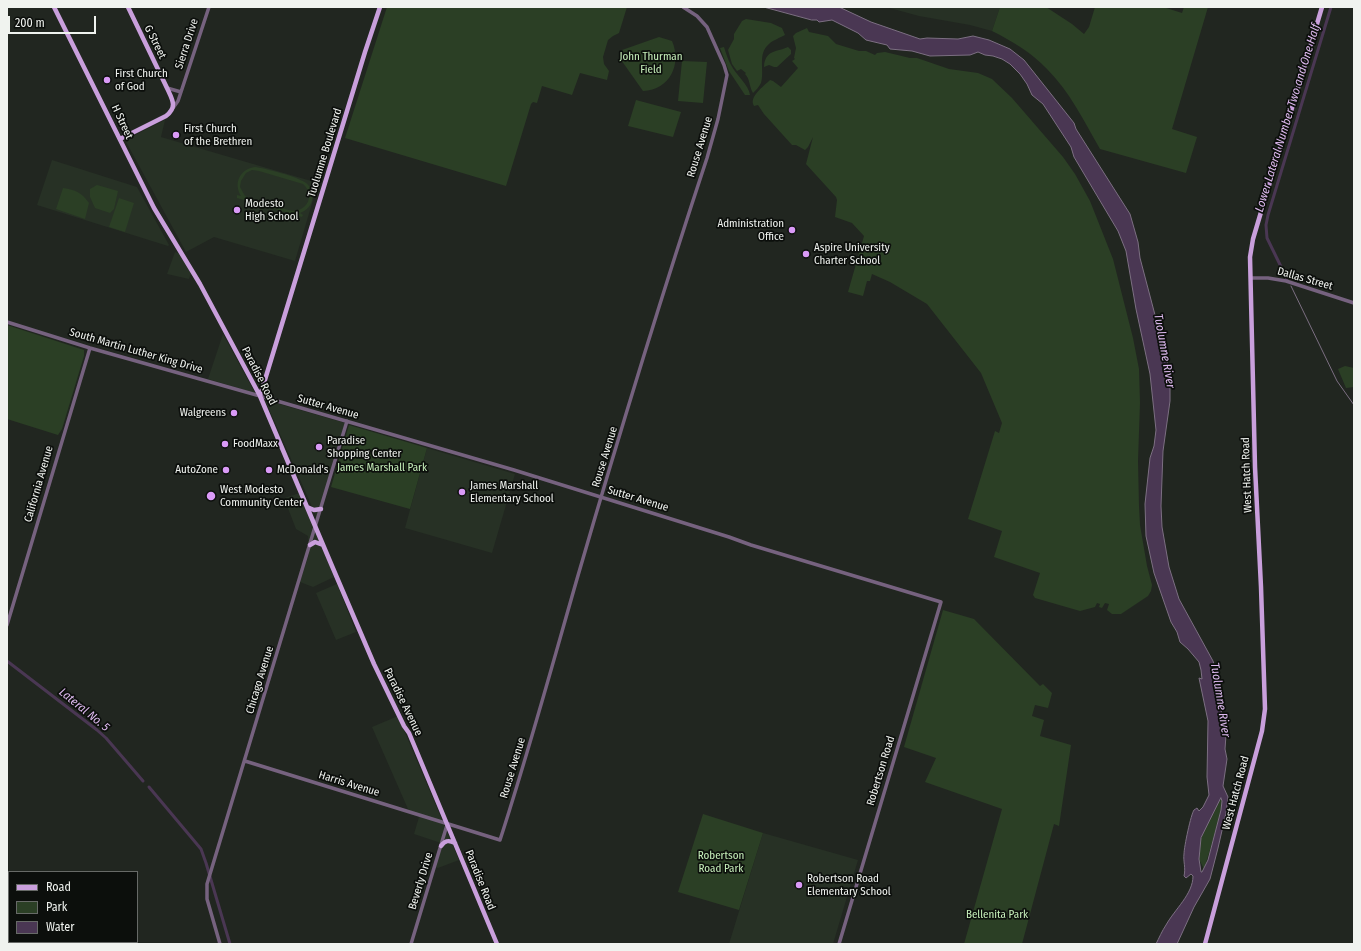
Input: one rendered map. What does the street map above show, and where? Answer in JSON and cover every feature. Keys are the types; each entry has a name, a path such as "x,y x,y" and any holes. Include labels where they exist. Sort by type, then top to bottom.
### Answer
{"main road":[{"name":"H Street","path":"54,7 140,181"},
{"name":"G Street","path":"128,7 173,101 173,108"},
{"name":"Tuolumne Boulevard","path":"260,396 380,7"},
{"name":"West Hatch Road","path":"1205,944 1262,731 1265,710 1261,588 1254,467 1250,256 1253,239 1322,7"},
{"path":"120,139 166,116 173,108"},
{"name":"Paradise Road","path":"140,181 169,234 200,284 260,396 342,589"},
{"path":"308,507 314,510 321,509"},
{"path":"310,545 315,542 323,545"},
{"name":"Paradise Avenue","path":"342,589 374,664 404,726 409,733 448,824"},
{"name":"Paradise Road","path":"448,824 497,944"},
{"path":"441,846 444,842 449,840 455,843"}],"street":[{"name":"Sierra Drive","path":"173,108 178,101 209,7"},
{"name":"Rouse Avenue","path":"500,840 517,788 602,497 718,119 727,79 724,65 707,27 697,16 683,7"},
{"path":"167,88 181,92"},
{"name":"Dallas Street","path":"1251,278 1268,278 1286,281 1354,303"},
{"name":"South Martin Luther King Drive","path":"7,322 90,348 260,396"},
{"name":"California Avenue","path":"7,625 90,348"},
{"name":"Sutter Avenue","path":"260,396 602,497 729,536 751,545 941,602"},
{"name":"Chicago Avenue","path":"220,944 207,899 206,889 347,422"},
{"name":"Robertson Road","path":"839,944 941,602"},
{"name":"Harris Avenue","path":"245,761 457,828 500,840"},
{"name":"Beverly Drive","path":"411,944 448,824"}],"shaded area":[{"path":"886,7 1000,7 992,31 970,25 919,16"},
{"name":"Modesto High School","path":"165,120 161,137 318,183 295,261 214,237 186,252 125,140"},
{"path":"52,160 137,187 169,245 168,246 37,205"},
{"path":"175,252 181,254 191,273 189,279 167,274"},
{"path":"223,334 255,393 208,379"},
{"path":"265,400 345,423 317,518"},
{"name":"James Marshall Elementary School","path":"427,448 515,474 492,553 405,528"},
{"path":"300,493 334,577 313,587 300,582 309,554 308,536 296,529 284,498"},
{"path":"337,584 356,632 336,640 316,593"},
{"path":"398,716 459,860 438,868 434,867 441,843 414,834 419,817 408,809 372,727"},
{"name":"Robertson Road Elementary School","path":"763,833 858,860 833,944 729,944"}],"green space":[{"path":"387,7 627,7 619,33 608,40 603,57 604,64 609,71 607,80 580,73 572,95 542,86 537,103 533,102 531,104 506,186 345,138"},
{"path":"1000,7 1046,7 1072,24 1084,34 1089,27 1095,7 1163,7 1182,13 1184,7 1208,7 1172,129 1197,137 1186,173 1100,149 1076,107 1063,87 1055,78 1041,63 1028,53 1014,43 992,31"},
{"path":"746,19 771,23 782,28 785,35 772,41 765,48 762,57 761,83 753,93 748,78 745,74 746,73 741,69 737,71 732,64 728,50 734,39 734,34 742,21"},
{"path":"807,28 809,32 828,36 836,44 859,51 866,51 875,55 877,53 885,52 910,58 917,58 949,69 978,73 992,79 1012,98 1063,157 1075,174 1090,201 1113,259 1133,338 1139,369 1140,403 1138,461 1140,525 1152,585 1148,596 1121,614 1112,614 1107,610 1109,604 1105,603 1102,608 1099,607 1100,604 1097,603 1095,607 1080,611 1035,598 1033,595 1040,573 994,557 1002,531 968,519 995,431 999,433 1002,423 981,373 927,304 890,282 872,274 870,281 867,281 863,296 848,292 864,236 852,223 835,217 836,197 806,164 813,137 805,150 796,145 792,145 764,114 758,105 754,106 753,103 755,95 770,80 781,87 798,68 792,61 795,59 796,48 793,36"},
{"name":"John Thurman Field","path":"659,37 672,41 675,50 674,67 667,81 652,90 643,91 619,57 619,53 622,50"},
{"path":"724,47 733,69 749,91 750,95 745,95 729,71 720,48"},
{"path":"788,47 791,50 791,54 777,67 769,65 764,67 765,61 769,54"},
{"path":"682,61 707,62 703,103 678,101"},
{"path":"636,100 681,112 673,137 628,126"},
{"path":"255,167 281,173 296,178 308,185 311,190 312,200 308,208 300,213 303,215 302,217 237,198 237,195 241,196 238,186 239,177 250,168","holes":["252,170 303,184 309,193 308,202 306,205 298,210 292,211 245,196 240,187 241,181 246,173"]},
{"path":"97,185 118,191 114,209 110,213 95,208 90,197 90,189"},
{"path":"63,188 78,192 89,203 85,219 56,209"},
{"path":"119,198 134,203 125,232 109,227"},
{"path":"7,325 84,350 84,356 62,429 58,435 7,419"},
{"path":"1345,366 1354,368 1354,387 1346,388 1338,369"},
{"name":"James Marshall Park","path":"349,425 427,448 410,509 331,487"},
{"name":"Bellenita Park","path":"943,610 974,619 1040,686 1043,684 1052,693 1048,708 1035,705 1032,716 1044,720 1040,736 1071,745 1059,826 1054,824 1022,944 964,944 1002,809 925,782 936,758 904,747"},
{"path":"1221,798 1222,805 1204,869 1199,859 1201,838"},
{"name":"Robertson Road Park","path":"703,814 763,833 739,910 678,892"}],"water":[{"name":"Tuolumne River","path":"764,7 839,7 871,22 920,39 958,39 973,36 989,40 1010,49 1024,60 1074,123 1076,129 1130,214 1170,372 1170,401 1163,451 1161,506 1162,527 1169,567 1179,599 1213,661 1217,674 1220,704 1226,735 1225,749 1227,759 1223,786 1228,797 1218,848 1210,879 1194,907 1177,944 1156,944 1163,930 1187,895 1192,883 1193,876 1191,874 1186,878 1184,876 1184,850 1194,810 1197,808 1199,811 1203,807 1209,795 1207,777 1208,721 1199,678 1202,679 1199,662 1180,642 1177,632 1171,622 1154,573 1146,536 1145,504 1150,458 1154,446 1156,430 1150,374 1136,309 1126,251 1118,231 1074,157 1071,147 1043,104 1032,95 1020,74 1010,64 1002,59 978,52 970,55 930,56 912,51 890,49 887,45 866,40 858,33 832,20 819,22 817,20","holes":["1221,798 1222,801 1208,860 1201,872 1199,859 1201,838"]}],"waterway":[{"name":"Lower Lateral Number Two and One Half","path":"1287,279 1267,238 1266,225 1331,7"},
{"name":"Lower Lateral Number Two and One Half","path":"1291,286 1337,381 1354,405"},
{"name":"Lateral No. 5","path":"7,661 97,730 106,738 143,781"},
{"name":"Lateral No. 5","path":"149,787 201,849 230,944"}],"place":[{"name":"First Church of God","path":"107,80"},
{"name":"First Church of the Brethren","path":"176,135"},
{"name":"Modesto High School","path":"237,210"},
{"name":"Administration Office","path":"792,230"},
{"name":"Aspire University Charter School","path":"806,254"},
{"name":"Walgreens","path":"234,413"},
{"name":"FoodMaxx","path":"225,444"},
{"name":"Paradise Shopping Center","path":"319,447"},
{"name":"AutoZone","path":"226,470"},
{"name":"McDonald's","path":"269,470"},
{"name":"James Marshall Elementary School","path":"462,492"},
{"name":"West Modesto Community Center","path":"211,496"},
{"name":"Robertson Road Elementary School","path":"799,885"}]}
